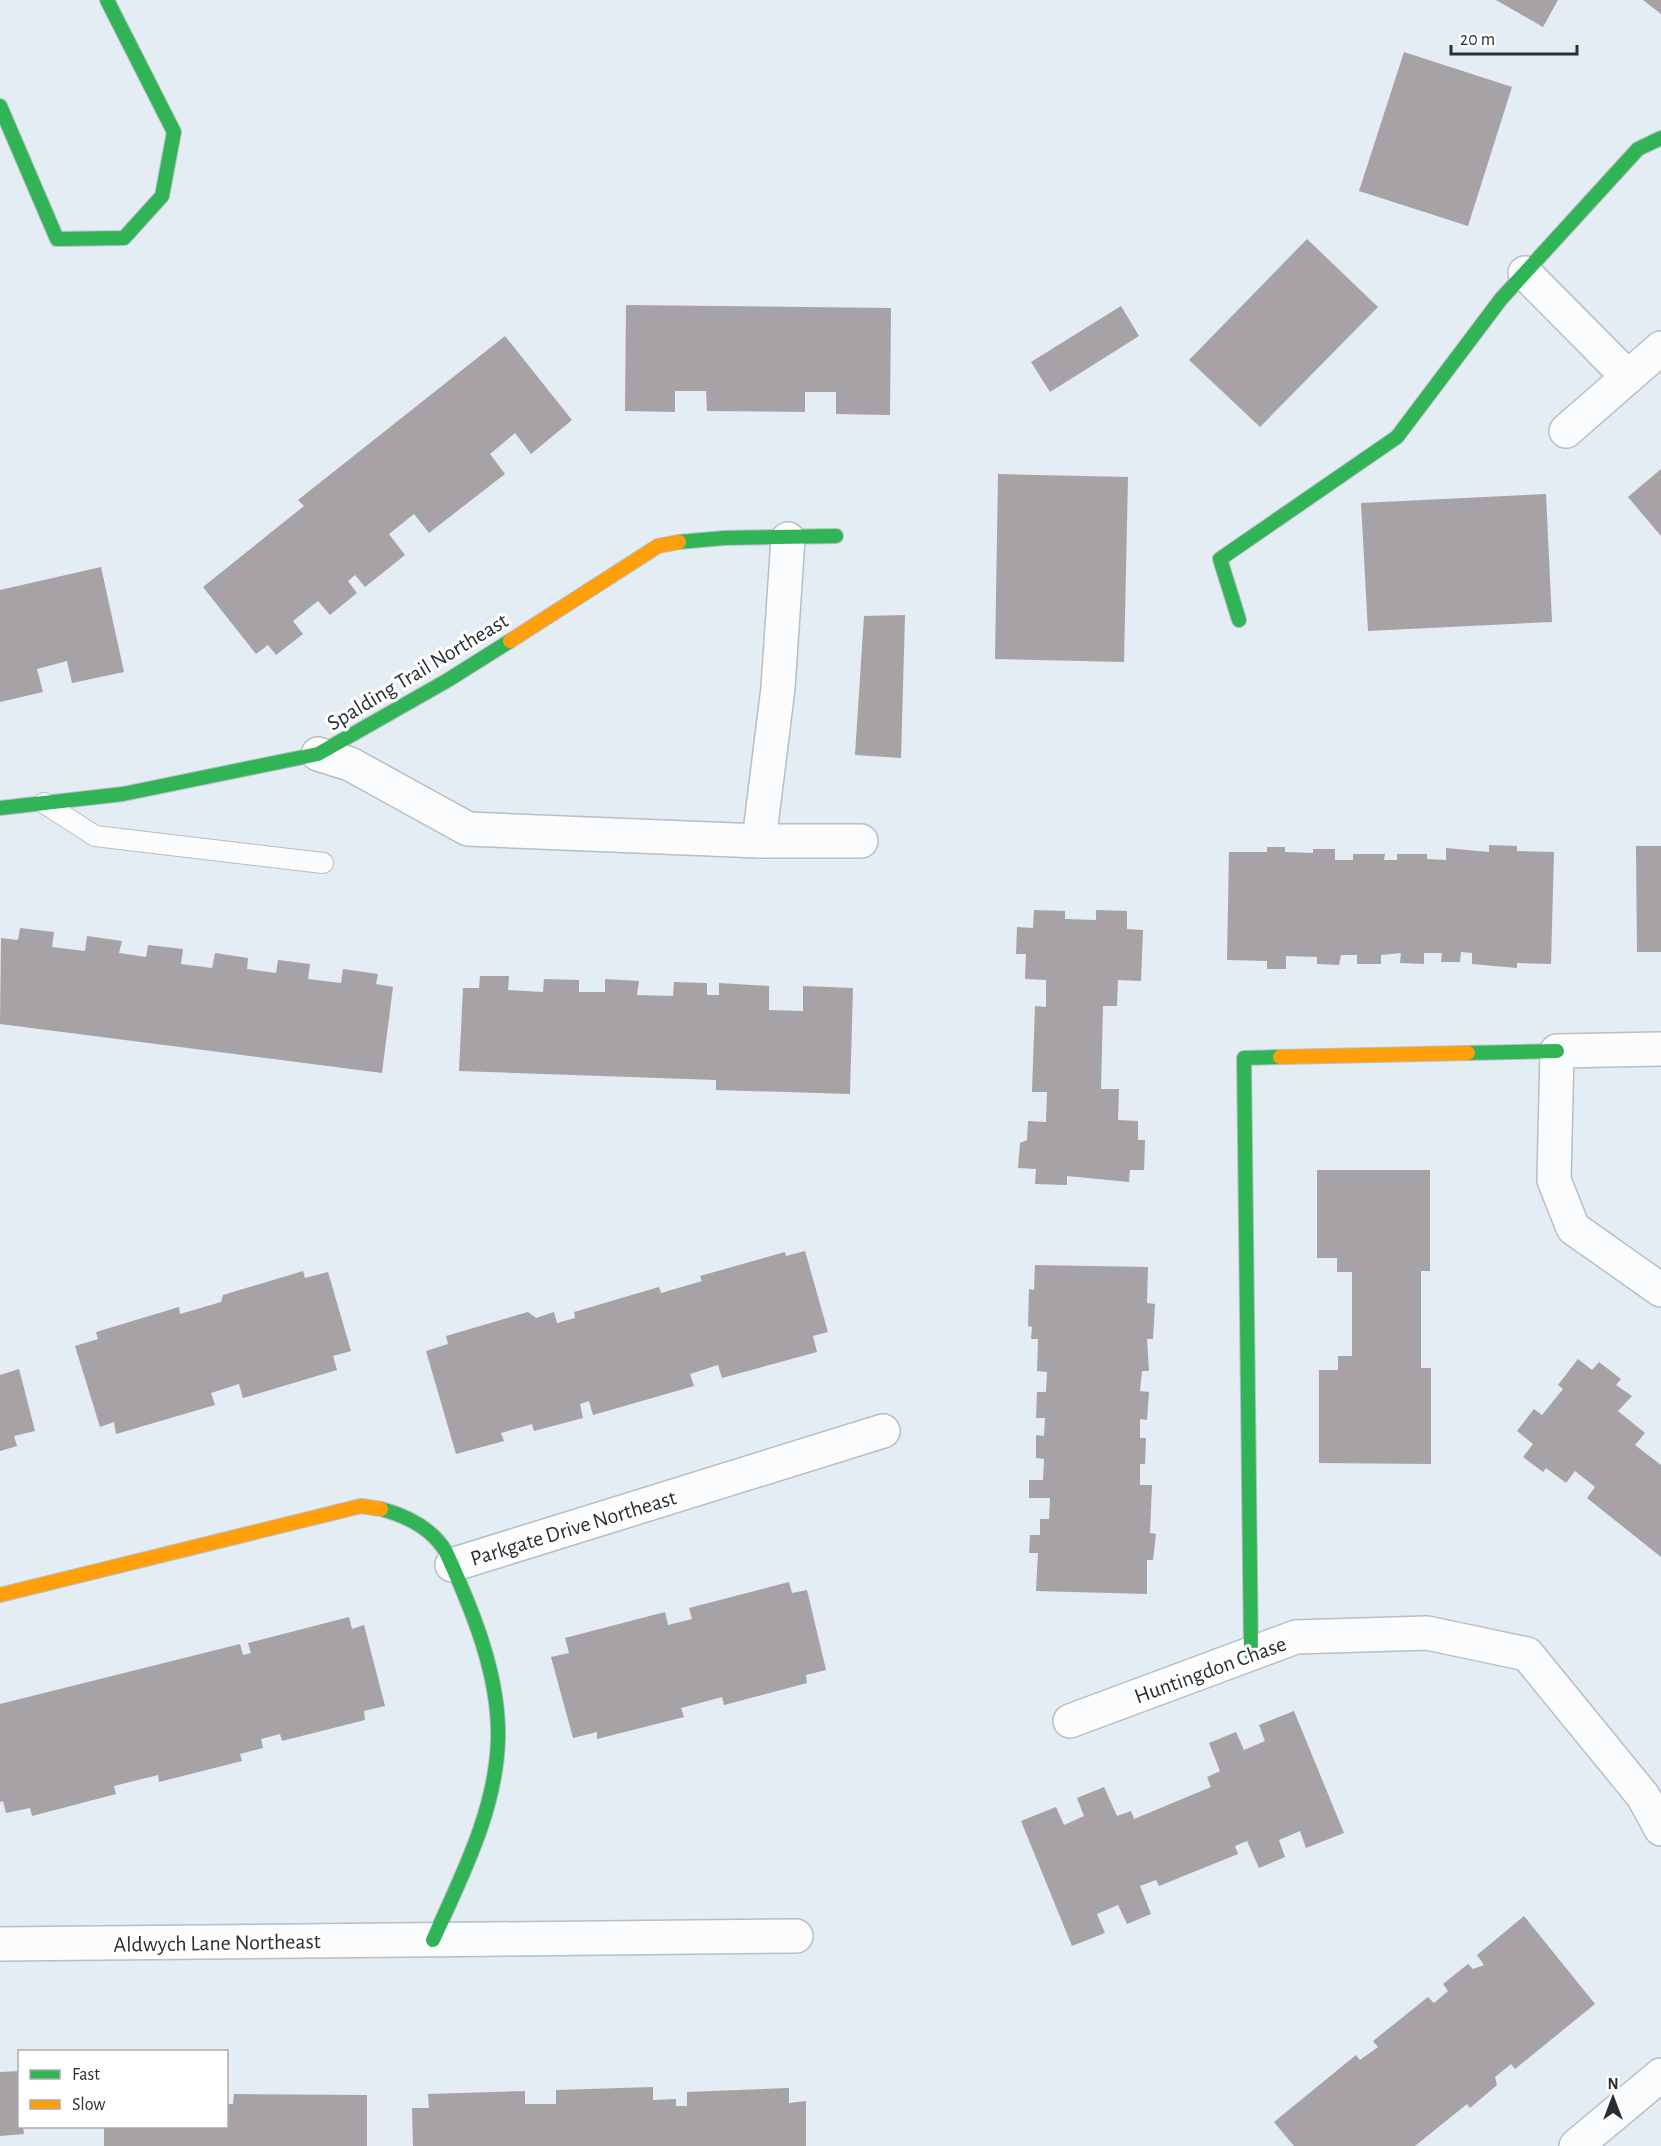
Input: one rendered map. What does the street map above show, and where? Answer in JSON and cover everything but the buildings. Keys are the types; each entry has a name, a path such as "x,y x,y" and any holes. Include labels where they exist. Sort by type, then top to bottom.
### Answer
{"street":[{"path":"0,105 57,239 124,238 162,195 174,132 106,0"},
{"path":"1239,620 1220,559 1397,437 1501,300 1638,149 1661,138"},
{"path":"1526,273 1628,377"},
{"path":"1566,431 1661,348"},
{"name":"Spalding Trail Northeast","path":"0,808 123,794 318,754 448,680 658,546 693,537 788,539 836,536"},
{"path":"759,841 778,688 788,539"},
{"path":"318,754 350,764 468,829 759,841 861,841"},
{"path":"1251,1654 1244,1058 1661,1049"},
{"path":"1557,1051 1554,1180 1573,1228 1661,1290"},
{"name":"Parkgate Drive Northeast","path":"0,1594 361,1506 386,1509 426,1528 443,1545 452,1565 884,1431"},
{"path":"433,1940 485,1820 498,1746 491,1675 452,1565"},
{"name":"Huntingdon Chase","path":"1070,1721 1296,1637 1427,1633 1527,1654 1652,1790 1661,1829"},
{"name":"Aldwych Lane Northeast","path":"0,1944 796,1936"},
{"path":"1576,2146 1661,2075"}],"lane":[{"path":"44,803 95,836 323,863"}],"traffic: fast":[{"path":"0,106 57,239 124,238 162,196 174,132 107,0"},
{"path":"1239,620 1220,559 1397,437 1501,299 1638,149 1661,138"},
{"path":"679,542 724,538 836,536"},
{"path":"0,808 123,794 318,754 448,680 510,641"},
{"path":"1468,1053 1557,1051"},
{"path":"1251,1654 1244,1058 1280,1057"},
{"path":"381,1509 418,1524 434,1536 446,1552 482,1643 489,1667 497,1716 496,1766 484,1818 433,1940"}],"traffic: slow":[{"path":"510,641 658,546 679,542"},
{"path":"1280,1057 1468,1053"},
{"path":"0,1595 361,1506 381,1509"}]}
